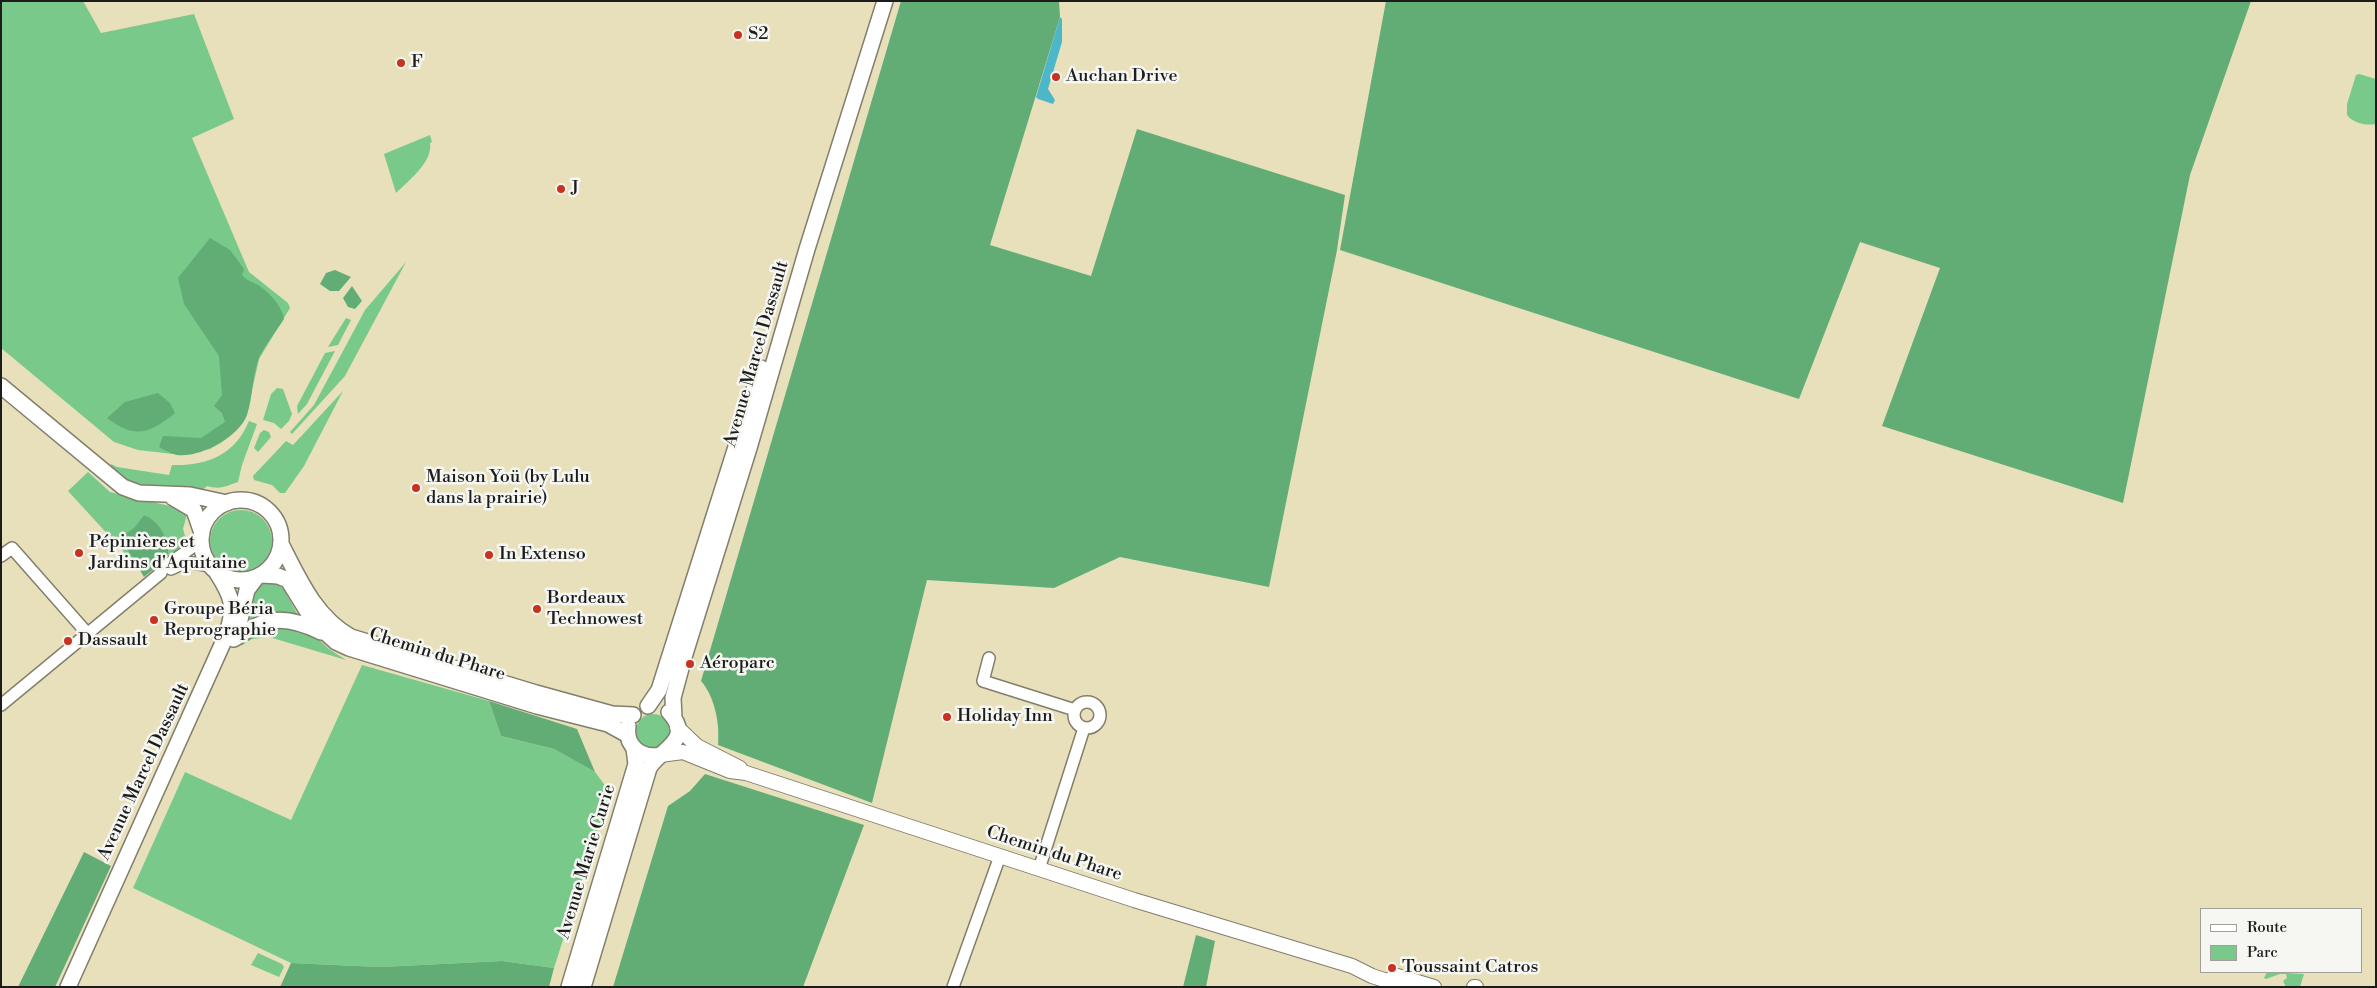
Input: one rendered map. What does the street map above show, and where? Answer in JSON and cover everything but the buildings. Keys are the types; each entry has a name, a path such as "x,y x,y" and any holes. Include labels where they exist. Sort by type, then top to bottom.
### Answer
{"main road":[{"name":"Avenue Marcel Dassault","path":"648,706 658,692 663,678 874,1"},
{"name":"Avenue Marcel Dassault","path":"676,723 673,698 682,666 749,448 807,249 884,1"},
{"path":"1,386 123,487 139,493 190,495 227,503 249,501 269,511 278,524 281,544 275,562 259,576 243,580 230,579 214,569 203,552 202,534 194,510 169,495"},
{"path":"202,534 211,515 227,503"},
{"name":"Chemin du Phare","path":"281,544 318,610 331,624 351,636 536,694 612,714 633,715"},
{"name":"Avenue Marcel Dassault","path":"78,987 97,931 226,636 233,613 232,600 214,569"},
{"name":"Avenue Marcel Dassault","path":"68,987 97,931 234,639 242,615 247,590 259,576"},
{"name":"Chemin du Phare","path":"259,576 278,576 288,580 314,622 325,634 349,648 537,706 608,724 631,741"},
{"path":"234,639 265,621 279,620 300,623 325,634"},
{"path":"648,706 660,707 671,713 676,723 677,736 674,744 660,755 643,754 631,741 629,723 633,715 648,706"},
{"name":"Avenue Marie Curie","path":"569,987 636,764 631,741"},
{"name":"Avenue Marie Curie","path":"583,987 649,768 660,755"}],"street":[{"path":"160,573 163,568 191,548 202,534"},
{"path":"1,556 12,548 87,633"},
{"path":"1,706 160,573 186,562 214,569"},
{"path":"989,658 983,680 1075,710"},
{"path":"1087,702 1098,708 1100,716 1097,724 1084,728 1075,720 1075,710 1079,705 1087,702"},
{"name":"Chemin du Phare","path":"676,723 691,742 733,763 746,773"},
{"path":"1039,869 1084,728"},
{"name":"Chemin du Phare","path":"660,755 683,752 730,771 746,773 1039,869 1352,966 1372,976 1406,987"},
{"path":"953,987 1000,856"},
{"name":"Chemin du Phare","path":"1352,966 1377,969 1434,987"}],"green space":[{"path":"1,1 83,1 101,33 194,14 234,119 192,138 249,272 288,303 290,308 259,359 246,417 222,442 210,449 182,455 138,450 114,442 1,348"},
{"path":"901,1 1059,1 1060,17 990,245 1091,276 1137,129 1345,195 1337,250 1269,587 1120,557 1054,588 927,580 872,803 718,745 716,711 706,687 701,681"},
{"path":"1386,1 2251,1 2190,175 2123,503 1882,426 1940,268 1860,242 1799,399 1340,250"},
{"path":"2359,74 2376,79 2376,124 2360,123 2347,115 2347,104 2356,75"},
{"path":"430,135 432,142 430,143 428,157 424,164 396,193 384,154"},
{"path":"210,238 230,250 244,269 242,275 271,295 281,309 284,319 259,358 249,408 243,423 236,431 218,444 197,453 177,455 159,447 163,436 201,438 225,422 222,413 214,406 222,395 219,356 184,304 178,278"},
{"path":"406,262 345,376 292,434 290,432 314,405 365,310"},
{"path":"335,270 351,277 339,291 330,291 320,284 326,273"},
{"path":"352,286 362,301 355,309 348,307 343,298"},
{"path":"346,318 351,320 338,345 328,347"},
{"path":"335,351 307,404 298,414 297,406 325,353"},
{"path":"277,388 283,389 292,414 289,421 281,429 274,423 263,420 271,394"},
{"path":"343,391 304,466 285,493 280,493 272,485 254,480 253,476 286,441 293,445"},
{"path":"158,393 170,403 175,413 157,426 142,431 134,431 117,425 107,418 125,402"},
{"path":"249,421 257,424 238,482 219,488 207,486 199,493 140,487 109,472 111,464 117,467 169,475 172,465 197,463 218,456 228,450 243,433"},
{"path":"264,430 269,432 271,437 258,452 254,448 260,433"},
{"path":"88,472 110,492 178,508 187,514 183,529 186,539 182,546 168,558 168,545 163,533 155,522 144,515 134,529 121,538 135,564 68,491"},
{"path":"235,510 247,510 263,519 270,529 272,541 270,553 263,563 247,572 235,572 224,567 215,558 210,547 210,535 215,524 224,515"},
{"path":"144,515 155,522 163,532 168,545 168,558 144,577 120,538 134,528"},
{"path":"266,581 274,581 283,588 298,615 301,614 305,621 247,623 249,605 253,593 260,584"},
{"path":"268,623 309,630 329,649 346,660 269,637 252,639 241,646 247,633"},
{"path":"362,665 489,701 501,736 554,749 595,772 610,792 554,968 502,961 380,967 291,963 133,888 185,772 291,820"},
{"path":"489,701 577,729 595,772 554,749 501,736"},
{"path":"653,714 660,715 665,719 669,724 669,738 665,743 660,747 653,748 646,747 641,743 637,738 636,731 637,724 641,719 646,715"},
{"path":"705,774 864,825 803,987 613,987 668,806 690,791"},
{"path":"84,852 111,866 55,987 18,987"},
{"path":"1196,935 1215,941 1206,987 1183,987"},
{"path":"258,953 282,964 284,967 279,977 251,965"},
{"path":"502,961 554,968 549,987 280,987 291,963 380,967"},
{"path":"2266,973 2304,974 2300,987 2286,987 2283,981 2287,978 2286,974 2264,978"}],"water":[{"path":"1060,17 1062,19 1062,42 1048,89 1055,100 1053,104 1036,97"}],"place":[{"name":"S2","path":"738,35"},
{"name":"F","path":"401,63"},
{"name":"Auchan Drive","path":"1056,77"},
{"name":"J","path":"561,189"},
{"name":"Maison Yoü (by Lulu dans la prairie)","path":"416,488"},
{"name":"Pépinières et Jardins d'Aquitaine","path":"79,553"},
{"name":"In Extenso","path":"489,555"},
{"name":"Bordeaux Technowest","path":"537,609"},
{"name":"Groupe Béria Reprographie","path":"154,620"},
{"name":"Dassault","path":"68,641"},
{"name":"Aéroparc","path":"690,664"},
{"name":"Holiday Inn","path":"947,717"},
{"name":"Toussaint Catros","path":"1392,968"}]}
